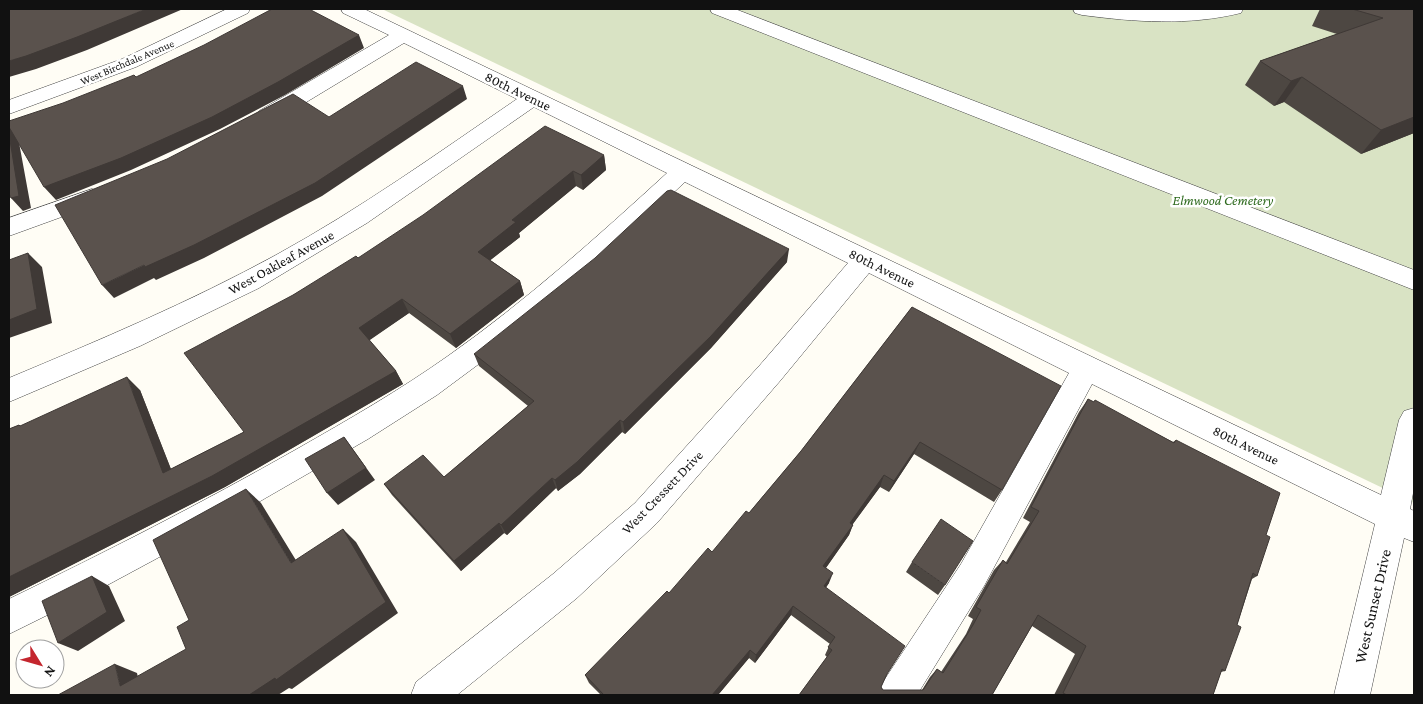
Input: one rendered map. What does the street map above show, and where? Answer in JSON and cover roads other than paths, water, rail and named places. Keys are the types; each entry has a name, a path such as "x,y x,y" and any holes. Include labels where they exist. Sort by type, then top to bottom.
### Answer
{"street":[{"name":"West Birchdale Avenue","path":"9,106 129,63 241,9"},
{"name":"80th Avenue","path":"350,9 1403,521"},
{"path":"719,9 1414,280"},
{"path":"1082,9 1136,15 1169,15 1234,9"},
{"path":"251,125 403,35"},
{"name":"West Oakleaf Avenue","path":"9,390 126,340 251,281 391,197 533,98"},
{"path":"9,617 153,545 242,497 422,389 460,363 552,291 683,171"},
{"path":"9,227 108,191"},
{"name":"West Cressett Drive","path":"429,695 566,586 646,513 776,366 865,260"},
{"path":"896,695 944,625 990,547 1087,367"},
{"name":"West Sunset Drive","path":"1352,695 1403,521 1414,420"}],"park label":[{"name":"Elmwood Cemetery","path":"1223,200"}]}
